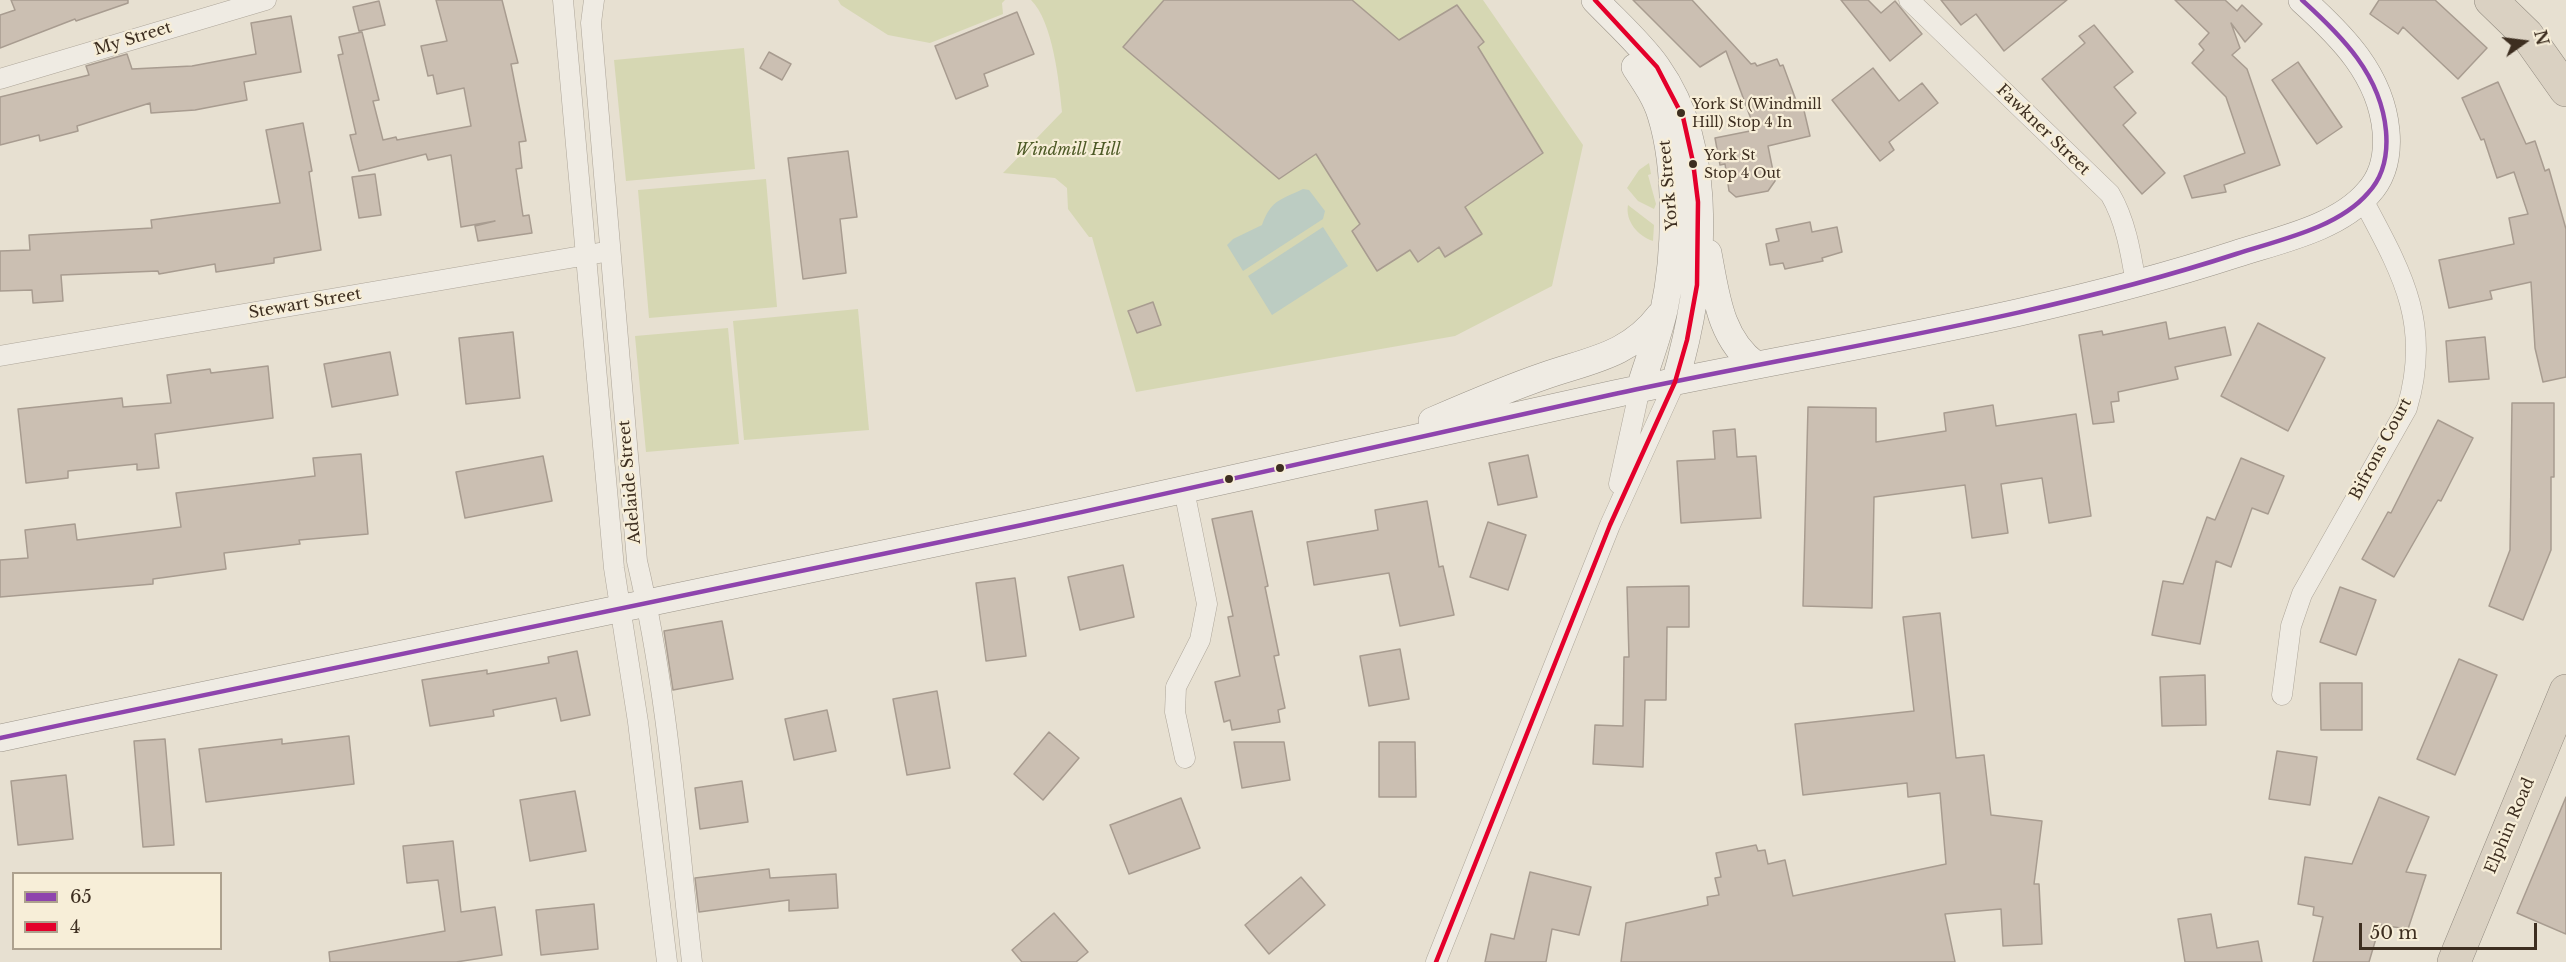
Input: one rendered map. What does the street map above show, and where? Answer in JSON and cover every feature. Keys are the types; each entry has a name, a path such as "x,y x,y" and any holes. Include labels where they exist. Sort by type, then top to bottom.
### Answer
{"highway":[{"path":"2491,0 2527,35 2566,90"},
{"name":"Elphin Road","path":"2454,962 2566,691"}],"main road":[{"name":"York Street","path":"1587,0 1644,80 1661,114 1670,172 1673,258 1663,311 1640,388"},
{"name":"York Street","path":"1595,0 1657,67 1683,117 1690,147 1698,202 1696,285 1686,340 1674,382"},
{"path":"0,738 1184,490 1640,388 2034,308 2179,273 2289,237 2335,218 2363,200 2380,178 2387,141 2380,96 2373,80 2351,49 2302,0"},
{"path":"1698,202 1721,317 1737,348 1756,365"},
{"path":"1378,445 1507,390 1623,349 1641,337 1663,311"}],"street":[{"name":"My Street","path":"0,79 266,0"},
{"name":"Adelaide Street","path":"564,0 564,27 614,568 638,722 667,962"},
{"name":"Adelaide Street","path":"594,0 591,23 637,561 647,603 665,720 692,962"},
{"name":"Fawkner Street","path":"1909,0 2110,194 2130,247 2136,284"},
{"path":"564,27 591,23"},
{"path":"568,66 595,63"},
{"path":"574,135 601,132"},
{"name":"Bifrons Court","path":"2282,695 2291,626 2302,594 2407,408 2415,382 2418,352 2417,330 2410,300 2399,270 2363,200"},
{"name":"Stewart Street","path":"0,356 610,251"},
{"path":"1436,962 1610,525 1674,382"},
{"path":"1610,525 1640,388"},
{"path":"604,449 627,446"},
{"path":"1184,490 1207,604 1200,640 1176,687 1175,712 1185,758"},
{"path":"614,568 637,561"},
{"path":"638,722 665,720"},
{"path":"651,829 677,826"},
{"path":"661,912 686,909"}],"green space":[{"path":"838,0 1005,0 1002,3 1003,14 930,43 888,35 841,5"},
{"name":"Windmill Hill","path":"1031,0 1483,0 1583,145 1552,286 1455,336 1136,392 1092,237 1089,237 1068,209 1067,188 1055,178 1003,173 1062,112 1057,69 1050,37 1039,10"},
{"path":"744,48 755,169 626,181 614,60"},
{"path":"1649,163 1651,174 1648,175 1656,204 1654,209 1638,201 1627,188 1639,170"},
{"path":"766,179 777,307 649,318 638,190"},
{"path":"1628,205 1654,225 1653,241 1642,236 1634,227 1629,217"},
{"path":"858,309 869,430 744,440 733,321"},
{"path":"728,328 739,444 646,452 635,336"}],"shaded area":[{"path":"1303,189 1309,190 1325,211 1323,219 1243,271 1227,245 1233,239 1262,225 1269,210 1277,202"},
{"path":"1323,227 1348,266 1272,315 1248,276"}],"building":[{"path":"11,0 128,0 128,3 76,21 75,19 0,48 0,15 15,10"},
{"path":"436,0 502,0 518,63 511,64 526,141 519,142 522,168 516,169 523,216 529,215 532,233 478,241 475,226 495,221 461,227 451,155 428,160 426,154 359,171 350,135 356,134 338,55 343,54 339,37 362,32 379,100 373,101 383,140 396,137 397,140 471,126 464,88 437,94 433,75 428,76 421,46 447,41"},
{"path":"1164,0 1352,0 1399,40 1457,5 1484,42 1478,47 1543,153 1465,207 1482,234 1445,257 1439,247 1418,262 1410,250 1377,271 1352,231 1360,224 1316,154 1279,179 1123,47"},
{"path":"1633,0 1692,0 1751,64 1755,63 1757,66 1777,59 1780,66 1783,65 1797,103 1802,102 1810,136 1768,146 1775,181 1768,191 1736,197 1729,191 1725,164 1720,165 1715,138 1755,130 1726,51 1700,67"},
{"path":"1841,0 1868,0 1881,13 1895,1 1922,34 1890,61"},
{"path":"1941,0 2067,0 2004,51 1976,14 1961,25"},
{"path":"2175,0 2225,0 2237,11 2242,5 2262,24 2245,42 2231,23 2240,48 2232,55 2247,69 2280,165 2224,185 2226,192 2192,198 2184,176 2245,153 2226,97 2192,63 2204,50 2199,44 2209,33"},
{"path":"2379,0 2435,0 2487,48 2458,79 2403,27 2398,34 2370,14"},
{"path":"379,1 385,25 359,31 353,7"},
{"path":"1017,12 1034,54 984,74 988,86 956,99 935,46"},
{"path":"291,16 301,72 244,82 247,100 195,110 151,113 150,103 77,126 78,131 40,141 39,135 0,145 0,97 89,75 86,66 127,54 132,69 192,66 256,54 251,23"},
{"path":"2094,25 2133,72 2114,87 2136,113 2123,125 2165,173 2142,194 2042,79 2085,43 2079,36"},
{"path":"769,52 791,64 782,80 760,68"},
{"path":"2298,62 2342,127 2317,144 2272,80"},
{"path":"1873,68 1899,101 1922,83 1938,103 1889,142 1894,150 1880,161 1832,100"},
{"path":"2498,82 2526,144 2535,141 2545,171 2549,169 2566,229 2566,377 2543,382 2535,348 2531,282 2490,291 2492,299 2449,308 2439,260 2514,244 2509,218 2528,214 2514,172 2497,178 2484,139 2481,140 2462,98"},
{"path":"303,123 312,171 309,172 321,250 274,258 274,263 216,272 215,264 159,274 158,271 61,275 63,301 33,303 32,290 0,291 0,251 30,250 29,235 152,228 151,220 280,203 266,130"},
{"path":"848,151 857,217 840,219 846,273 803,279 788,158"},
{"path":"375,174 381,215 359,218 352,177"},
{"path":"1810,222 1812,232 1837,227 1842,252 1822,258 1823,261 1785,269 1783,263 1770,265 1766,244 1779,241 1776,229"},
{"path":"1153,302 1161,325 1137,333 1128,311"},
{"path":"2166,322 2169,339 2225,327 2231,355 2175,367 2178,379 2118,392 2119,401 2111,402 2114,422 2093,424 2079,335 2102,331 2103,335"},
{"path":"2258,323 2325,358 2288,431 2221,396"},
{"path":"513,332 520,398 466,404 459,338"},
{"path":"2485,337 2489,379 2449,382 2446,341"},
{"path":"390,352 398,395 332,407 324,364"},
{"path":"268,366 273,418 155,434 159,468 137,470 137,464 68,471 68,478 26,483 18,409 122,398 123,407 171,403 167,375 210,369 211,373"},
{"path":"2512,403 2554,403 2551,550 2523,620 2489,606 2510,550"},
{"path":"1993,405 1996,426 2076,414 2091,516 2049,523 2042,478 2001,484 2008,533 1972,538 1965,485 1874,497 1872,608 1803,606 1808,407 1876,408 1876,442 1946,431 1944,413"},
{"path":"2438,420 2473,438 2441,501 2438,500 2394,577 2362,559 2388,512 2391,513"},
{"path":"1735,429 1737,457 1756,456 1761,518 1681,523 1677,461 1715,459 1713,431"},
{"path":"361,454 368,534 299,540 300,544 224,553 226,569 153,579 153,584 0,597 0,560 28,558 25,530 75,524 77,540 181,527 176,493 315,476 313,458"},
{"path":"1528,455 1537,497 1498,505 1489,463"},
{"path":"543,456 552,501 465,518 456,472"},
{"path":"2241,458 2284,476 2268,514 2252,508 2231,567 2216,561 2200,644 2152,635 2163,581 2183,584 2207,517 2215,520"},
{"path":"1427,501 1439,567 1443,566 1454,615 1400,626 1389,573 1314,585 1307,542 1378,530 1375,510"},
{"path":"1252,511 1268,586 1265,587 1279,655 1274,656 1285,708 1278,710 1280,722 1232,730 1230,720 1224,722 1215,682 1240,676 1228,617 1233,616 1212,519"},
{"path":"1488,522 1526,535 1508,590 1470,577"},
{"path":"1123,565 1134,617 1080,630 1068,577"},
{"path":"1015,578 1026,656 986,661 976,583"},
{"path":"1689,586 1689,627 1667,627 1666,700 1645,700 1643,767 1593,764 1595,725 1623,726 1624,657 1629,657 1627,587"},
{"path":"2340,587 2376,600 2356,655 2320,642"},
{"path":"1940,613 1956,758 1984,755 1991,815 2042,821 2034,884 2039,884 2042,944 2003,946 2001,909 1945,914 1955,962 1621,962 1626,923 1708,905 1707,897 1719,895 1715,878 1721,877 1716,853 1756,845 1758,851 1765,850 1768,864 1785,860 1793,896 1946,864 1940,793 1908,797 1907,783 1803,795 1795,724 1914,711 1903,617"},
{"path":"722,621 733,679 673,690 664,631"},
{"path":"1400,649 1409,699 1369,706 1360,656"},
{"path":"577,651 590,715 561,721 556,698 493,710 494,716 430,726 422,680 487,670 487,674 549,663 548,657"},
{"path":"2459,659 2497,675 2455,775 2417,759"},
{"path":"2205,675 2206,725 2162,726 2160,677"},
{"path":"2320,683 2362,683 2362,730 2321,730"},
{"path":"937,691 950,768 907,775 893,699"},
{"path":"827,710 836,751 794,760 785,719"},
{"path":"1049,732 1079,758 1043,800 1014,774"},
{"path":"349,736 354,784 206,802 199,749 282,739 282,744"},
{"path":"165,739 174,845 143,847 134,741"},
{"path":"1234,742 1284,742 1290,780 1242,788"},
{"path":"1379,742 1415,742 1416,797 1379,797"},
{"path":"2277,751 2317,757 2310,805 2269,799"},
{"path":"66,775 73,839 18,845 11,781"},
{"path":"742,781 748,822 700,829 695,788"},
{"path":"575,791 586,851 530,861 520,800"},
{"path":"2379,797 2429,817 2406,872 2426,875 2408,929 2380,925 2369,962 2313,962 2323,917 2313,915 2314,907 2298,904 2305,857 2352,864"},
{"path":"2566,797 2566,934 2517,913"},
{"path":"1181,798 1200,848 1129,874 1110,825"},
{"path":"453,841 461,912 495,907 502,955 456,962 330,962 329,952 445,931 438,880 407,883 403,846"},
{"path":"769,869 770,878 836,874 838,908 789,911 789,900 699,912 695,878"},
{"path":"1530,872 1591,887 1579,935 1552,929 1546,962 1485,962 1491,934 1514,939"},
{"path":"1301,877 1325,905 1269,954 1245,925"},
{"path":"594,904 598,949 541,955 536,910"},
{"path":"1054,913 1088,952 1076,962 1022,962 1012,950"},
{"path":"2211,914 2217,948 2258,941 2262,962 2185,962 2178,919"}],"transit line":[{"name":"4","path":"1436,962 1610,525 1675,382 1687,340 1697,285 1698,202 1693,162 1683,117 1657,67 1595,0"},
{"name":"65","path":"0,738 1022,525 1610,395 2004,316 2159,277 2289,238 2341,215 2368,193 2381,172 2386,148 2383,111 2368,74 2345,43 2302,0"}],"place":[{"name":"York St (Windmill Hill) Stop 4 In","path":"1681,113"},
{"name":"York St Stop 4 Out","path":"1693,164"}]}
